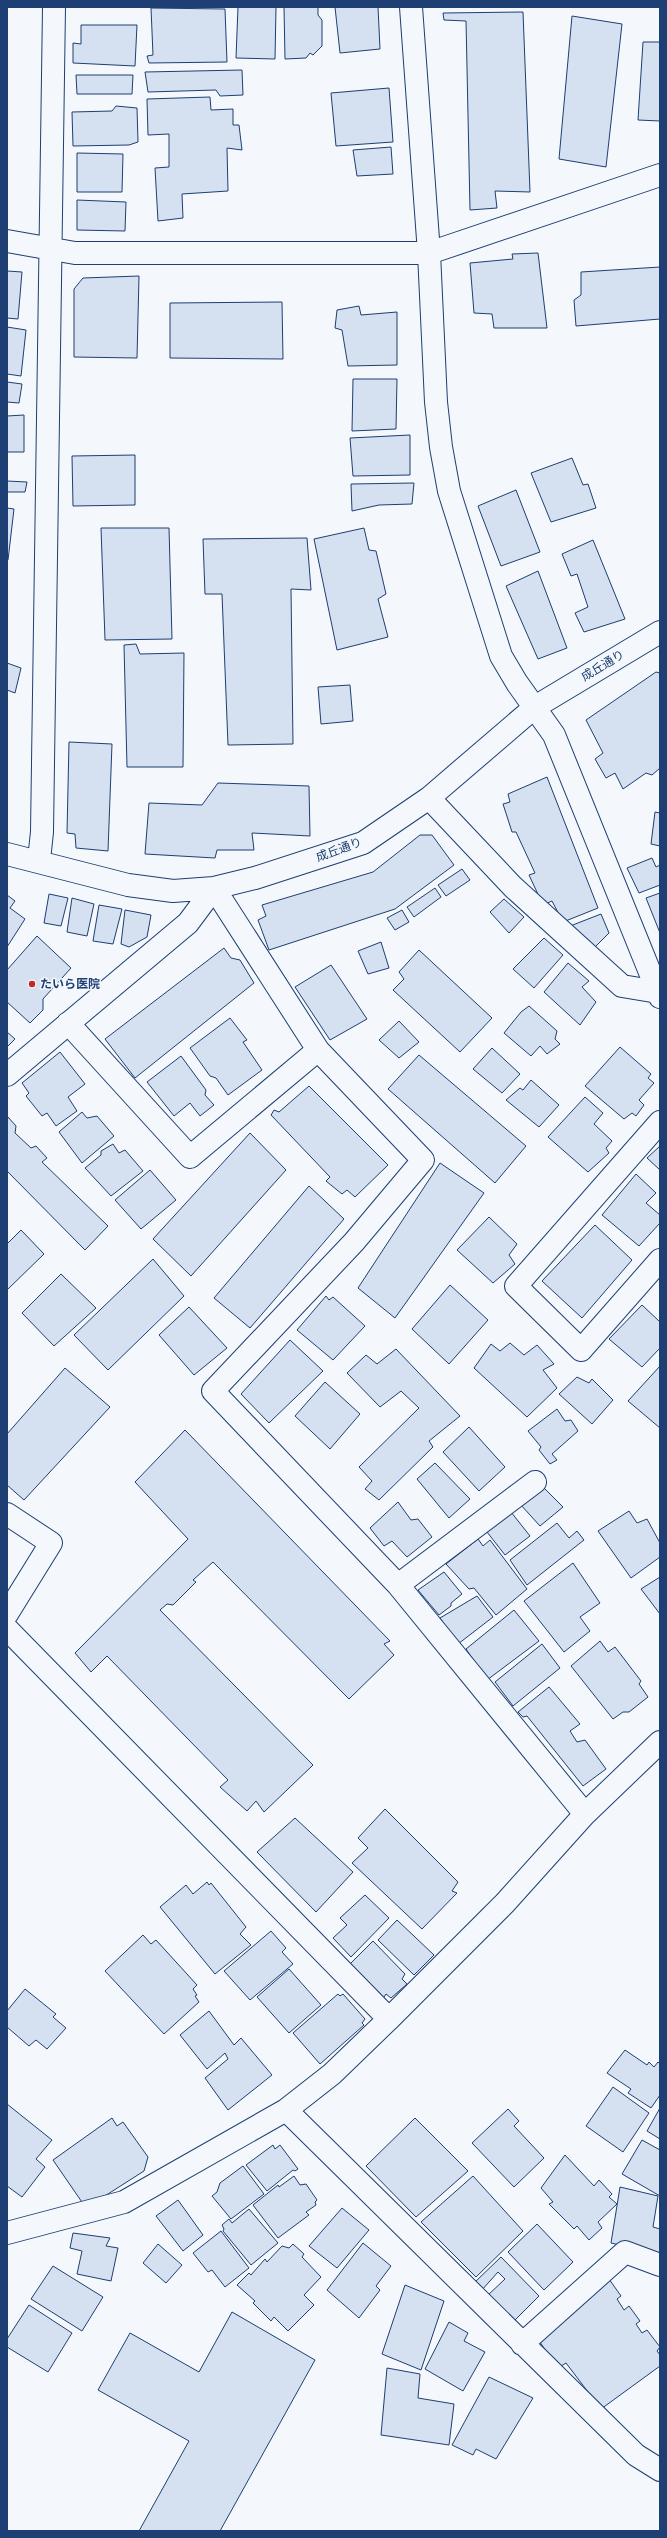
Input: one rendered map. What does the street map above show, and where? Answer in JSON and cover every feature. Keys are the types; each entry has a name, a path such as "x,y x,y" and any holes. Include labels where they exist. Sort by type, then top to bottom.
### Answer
{"street":[{"path":"39,860 42,832 52,250 54,7"},
{"path":"411,7 429,253 436,402 441,447 449,491 501,656 517,683 554,735 659,995"},
{"path":"7,241 75,253 429,253 660,175"},
{"name":"成丘通り","path":"7,854 39,860 128,885 173,891 214,888 255,878 363,843 429,798 535,707 660,632"},
{"path":"429,798 513,887 622,986 659,995"},
{"path":"7,1075 188,923 214,888 318,1050 423,1160 354,1242 213,1391 398,1585 585,1814"},
{"path":"68,1023 190,1157 318,1050"},
{"path":"660,1122 516,1286 580,1350 660,1260"},
{"path":"398,1585 535,1482"},
{"path":"7,1514 51,1543 7,1614"},
{"path":"7,1629 389,2019"},
{"path":"7,2233 124,2202 286,2110 332,2074 389,2019 504,1903 585,1814 660,1742"},
{"path":"286,2110 636,2456 660,2470"},
{"path":"522,2344 625,2252 660,2265"}],"building":[{"path":"238,7 276,7 275,59 236,58"},
{"path":"284,7 318,7 318,15 322,20 322,46 313,55 310,53 306,58 285,59"},
{"path":"335,7 378,7 380,49 340,53"},
{"path":"151,8 225,9 227,62 149,63 147,56 153,55"},
{"path":"523,12 530,192 495,191 497,208 470,210 466,21 444,20 443,13"},
{"path":"572,16 622,24 606,167 559,159"},
{"path":"81,25 137,25 135,66 73,63 73,43 81,44"},
{"path":"643,42 660,42 660,121 638,120"},
{"path":"242,70 243,95 220,96 216,90 148,92 145,72"},
{"path":"76,75 133,75 132,94 77,94"},
{"path":"389,88 393,142 336,146 331,93"},
{"path":"210,97 211,110 233,109 233,125 239,125 242,150 227,148 228,191 182,194 183,218 158,221 155,168 169,167 169,134 148,135 147,99"},
{"path":"116,106 137,108 138,142 129,145 73,146 72,112 112,111"},
{"path":"391,147 393,174 357,176 353,150"},
{"path":"77,153 123,154 122,192 77,192"},
{"path":"77,200 126,202 125,231 77,230"},
{"path":"538,253 547,328 494,328 492,314 474,313 470,263 513,259 512,254"},
{"path":"660,267 660,319 576,326 574,300 581,295 581,272"},
{"path":"7,271 22,272 18,319 7,318"},
{"path":"139,276 137,358 74,357 74,289 83,278"},
{"path":"282,302 283,359 170,358 170,303"},
{"path":"359,306 361,315 397,312 397,365 348,366 342,330 335,328 337,310"},
{"path":"7,327 26,330 21,376 7,374"},
{"path":"353,379 397,379 396,429 352,431"},
{"path":"7,382 22,384 19,403 7,402"},
{"path":"24,415 24,452 7,452 7,416"},
{"path":"410,435 410,475 353,476 350,438"},
{"path":"135,455 135,505 73,506 72,456"},
{"path":"572,458 583,485 588,484 596,508 551,522 531,473"},
{"path":"7,481 27,482 25,492 7,492"},
{"path":"414,483 412,504 379,505 352,511 351,484"},
{"path":"516,490 540,552 501,566 478,506"},
{"path":"7,508 14,509 8,560 7,560"},
{"path":"101,528 169,528 172,639 105,640"},
{"path":"364,528 369,550 376,551 386,594 378,599 388,637 337,650 314,539"},
{"path":"307,538 311,590 291,589 293,744 228,745 222,594 205,594 203,539"},
{"path":"593,540 625,619 584,632 575,613 588,607 577,574 571,576 562,554"},
{"path":"538,571 567,648 538,659 506,586"},
{"path":"136,644 140,654 184,653 183,767 127,767 124,645"},
{"path":"7,663 21,668 15,693 7,690"},
{"path":"656,672 660,673 660,768 652,775 646,773 623,789 615,773 606,778 595,759 603,753 586,720"},
{"path":"350,685 353,721 321,724 318,687"},
{"path":"69,742 112,744 108,851 76,848 75,834 67,833"},
{"path":"547,777 598,908 563,922 552,901 543,905 529,875 535,873 516,832 512,832 503,804 510,802 508,794"},
{"path":"218,783 309,786 310,836 252,833 254,850 217,850 215,858 145,854 149,803 202,805"},
{"path":"655,812 660,813 660,846 651,844"},
{"path":"420,835 432,835 454,865 395,909 269,950 258,920 266,916 262,905 373,872"},
{"path":"652,858 656,867 660,865 660,885 639,893 627,868"},
{"path":"462,869 470,880 446,896 438,885"},
{"path":"435,888 441,897 414,917 407,907"},
{"path":"660,893 660,933 646,898"},
{"path":"49,894 68,898 61,926 44,923"},
{"path":"7,895 15,901 10,908 25,919 7,947"},
{"path":"72,898 94,904 87,936 67,932"},
{"path":"504,899 524,917 509,933 490,912"},
{"path":"99,905 122,909 113,944 93,941"},
{"path":"125,910 151,915 147,937 129,947 121,944"},
{"path":"402,910 409,922 395,930 387,918"},
{"path":"601,914 609,933 591,951 565,928"},
{"name":"たいら医院","path":"37,936 71,968 43,999 43,1010 30,1023 7,1002 7,970"},
{"path":"544,938 563,955 534,988 513,969"},
{"path":"381,942 389,968 368,974 358,951"},
{"path":"224,948 231,958 240,960 254,983 135,1078 105,1039"},
{"path":"419,950 492,1018 460,1052 393,990 404,979 399,972"},
{"path":"568,963 589,981 582,987 596,1002 580,1025 544,992"},
{"path":"331,965 367,1019 330,1040 295,987"},
{"path":"529,1006 557,1031 555,1039 560,1044 547,1054 540,1046 531,1056 504,1033 521,1012"},
{"path":"230,1018 247,1040 243,1042 262,1070 228,1095 216,1078 210,1076 190,1048"},
{"path":"399,1021 419,1042 399,1058 379,1040"},
{"path":"7,1032 15,1039 7,1047"},
{"path":"620,1047 651,1074 648,1078 654,1083 639,1100 644,1105 636,1116 632,1113 624,1119 585,1086"},
{"path":"492,1048 520,1074 502,1093 473,1069"},
{"path":"60,1052 85,1084 68,1097 77,1111 56,1126 47,1113 42,1116 26,1096 29,1093 22,1083"},
{"path":"419,1055 526,1146 495,1183 388,1089"},
{"path":"181,1056 206,1090 205,1095 214,1105 200,1116 190,1103 174,1116 147,1082"},
{"path":"531,1080 559,1105 539,1127 506,1100 520,1088 523,1090"},
{"path":"309,1086 388,1165 355,1197 347,1190 342,1194 326,1181 330,1177 271,1115 274,1110 279,1112"},
{"path":"585,1097 603,1113 594,1124 612,1141 606,1148 609,1153 588,1172 548,1137"},
{"path":"82,1112 87,1118 97,1116 114,1136 82,1163 59,1132"},
{"path":"7,1116 16,1126 15,1133 31,1148 36,1146 47,1158 42,1162 108,1226 85,1250 7,1171"},
{"path":"250,1133 286,1170 191,1276 153,1239"},
{"path":"113,1144 119,1153 125,1150 143,1171 111,1196 85,1168 101,1155 101,1151"},
{"path":"660,1146 660,1170 647,1158"},
{"path":"440,1163 484,1193 395,1318 358,1288"},
{"path":"150,1170 176,1200 141,1229 115,1200"},
{"path":"636,1174 656,1193 646,1203 660,1215 660,1223 639,1246 602,1215"},
{"path":"309,1186 344,1219 250,1328 214,1298"},
{"path":"489,1217 517,1244 509,1255 515,1264 493,1283 457,1250"},
{"path":"595,1225 632,1260 582,1318 542,1281"},
{"path":"21,1230 44,1254 7,1290 7,1244"},
{"path":"153,1259 184,1296 108,1370 74,1335"},
{"path":"61,1274 96,1308 54,1346 22,1313"},
{"path":"450,1285 488,1320 449,1364 412,1329"},
{"path":"326,1296 329,1300 333,1297 365,1326 333,1360 297,1330"},
{"path":"642,1305 660,1322 660,1348 642,1367 609,1339"},
{"path":"189,1307 227,1348 194,1375 159,1335"},
{"path":"290,1340 323,1371 269,1423 241,1394"},
{"path":"510,1343 524,1355 537,1345 554,1364 543,1370 557,1388 527,1417 474,1368 491,1344 500,1351"},
{"path":"396,1349 460,1416 429,1441 433,1447 379,1500 365,1489 372,1481 359,1467 419,1408 401,1391 380,1407 347,1373 366,1355 377,1364"},
{"path":"660,1366 660,1428 628,1401"},
{"path":"65,1368 110,1407 24,1500 7,1485 7,1434"},
{"path":"577,1377 589,1383 592,1379 613,1400 592,1424 559,1394"},
{"path":"325,1382 360,1414 330,1449 295,1416"},
{"path":"557,1409 565,1421 571,1420 578,1431 552,1454 557,1460 550,1464 539,1450 541,1447 528,1431"},
{"path":"469,1427 505,1467 479,1491 443,1452"},
{"path":"185,1430 390,1641 384,1644 394,1655 349,1699 213,1562 193,1580 196,1582 173,1605 167,1604 160,1610 313,1765 264,1812 256,1801 247,1811 220,1787 228,1780 107,1656 91,1672 75,1653 188,1539 135,1482"},
{"path":"435,1463 470,1499 449,1518 417,1479"},
{"path":"542,1486 563,1507 540,1526 520,1504"},
{"path":"398,1502 411,1520 418,1519 432,1537 407,1557 392,1541 384,1546 370,1528"},
{"path":"629,1511 637,1523 647,1519 660,1543 660,1557 631,1578 598,1531"},
{"path":"511,1512 530,1536 505,1555 487,1532"},
{"path":"557,1523 569,1538 577,1531 584,1540 527,1585 510,1560"},
{"path":"478,1539 483,1546 490,1540 527,1589 496,1615 474,1588 469,1589 446,1564"},
{"path":"573,1563 600,1603 580,1617 590,1631 564,1652 524,1601"},
{"path":"444,1572 462,1594 451,1603 451,1606 439,1615 418,1590"},
{"path":"660,1577 660,1614 641,1589"},
{"path":"477,1596 493,1617 458,1644 440,1618"},
{"path":"514,1610 539,1641 487,1680 466,1649"},
{"path":"600,1641 608,1652 615,1647 641,1681 639,1684 648,1697 629,1712 623,1712 613,1719 571,1666"},
{"path":"542,1644 560,1668 513,1706 495,1682"},
{"path":"549,1687 580,1724 570,1731 577,1742 585,1740 606,1769 583,1786 527,1716 523,1717 518,1712"},
{"path":"385,1809 458,1882 452,1891 457,1893 422,1929 352,1863 368,1848 358,1838"},
{"path":"295,1818 353,1872 316,1912 257,1852"},
{"path":"207,1882 209,1885 211,1883 246,1927 240,1934 251,1945 215,1974 160,1907 186,1885 193,1894"},
{"path":"365,1895 389,1918 351,1957 333,1938 347,1925 340,1918"},
{"path":"397,1920 434,1955 414,1975 378,1940"},
{"path":"271,1931 286,1948 282,1952 293,1964 250,2000 224,1971"},
{"path":"143,1935 151,1944 156,1940 197,1985 193,1989 199,2002 164,2034 105,1971"},
{"path":"373,1941 405,1974 402,1979 407,1984 391,1998 386,1994 382,2000 349,1965"},
{"path":"289,1969 321,2005 289,2033 257,1997"},
{"path":"25,1989 56,2014 53,2017 66,2028 47,2049 36,2040 29,2046 7,2027 7,2011"},
{"path":"338,1994 340,1996 343,1994 365,2019 362,2023 364,2025 320,2064 293,2033"},
{"path":"209,2011 234,2045 241,2038 272,2075 228,2110 205,2078 228,2059 225,2053 207,2069 180,2035"},
{"path":"625,2050 647,2065 649,2062 654,2067 658,2062 660,2064 660,2095 651,2108 628,2093 631,2089 607,2073"},
{"path":"613,2087 649,2113 623,2152 586,2126"},
{"path":"7,2104 52,2140 36,2159 45,2167 22,2197 7,2186"},
{"path":"660,2108 660,2139 647,2131"},
{"path":"508,2109 519,2121 514,2126 544,2158 514,2187 472,2143"},
{"path":"112,2118 117,2126 123,2122 148,2157 144,2171 86,2208 53,2160"},
{"path":"415,2118 468,2171 416,2217 366,2166"},
{"path":"642,2140 660,2150 660,2196 622,2174"},
{"path":"273,2145 275,2149 280,2145 298,2169 295,2171 293,2170 267,2191 246,2165"},
{"path":"565,2155 594,2186 599,2180 612,2194 609,2197 617,2204 598,2222 602,2228 589,2240 577,2226 574,2229 549,2204 553,2202 541,2188"},
{"path":"243,2166 264,2194 231,2219 212,2196 217,2192 220,2183"},
{"path":"294,2176 300,2185 306,2184 317,2200 315,2202 316,2205 306,2212 309,2215 278,2238 253,2205 278,2185 279,2187"},
{"path":"473,2176 523,2231 476,2277 421,2222"},
{"path":"620,2187 658,2196 653,2227 660,2229 660,2254 611,2243"},
{"path":"178,2200 203,2235 183,2251 156,2216"},
{"path":"342,2208 369,2230 337,2268 309,2246"},
{"path":"249,2209 278,2243 251,2265 223,2231 224,2229 222,2225 229,2219 232,2223"},
{"path":"537,2224 573,2262 544,2290 508,2252"},
{"path":"221,2231 249,2268 225,2287 212,2270 208,2272 193,2253"},
{"path":"73,2233 110,2238 106,2246 118,2248 111,2281 77,2274 82,2251 70,2248"},
{"path":"363,2243 391,2266 376,2286 380,2290 359,2318 327,2290"},
{"path":"158,2244 182,2265 166,2283 143,2263"},
{"path":"293,2244 304,2254 302,2257 321,2277 304,2295 314,2305 288,2331 274,2317 271,2321 253,2303 255,2301 237,2285 249,2273 251,2275 265,2259 267,2262 282,2246 289,2248"},
{"path":"501,2257 539,2296 512,2323 486,2297 505,2279 498,2272 481,2291 474,2283"},
{"path":"53,2266 103,2297 82,2331 31,2299"},
{"path":"609,2279 621,2296 617,2299 624,2310 629,2306 640,2321 636,2324 642,2333 647,2330 660,2347 657,2351 660,2355 660,2366 601,2409 566,2363 558,2368 537,2338"},
{"path":"405,2285 444,2301 421,2370 382,2354"},
{"path":"29,2305 72,2333 48,2372 7,2347 7,2339"},
{"path":"232,2312 315,2360 220,2531 139,2531 189,2441 98,2390 130,2333 199,2372"},
{"path":"449,2322 468,2333 464,2341 485,2352 463,2391 425,2369"},
{"path":"387,2368 420,2374 418,2398 454,2404 449,2445 381,2435"},
{"path":"489,2377 533,2398 496,2459 476,2449 473,2455 452,2445"}],"place":[{"name":"たいら医院","path":"32,984"}]}
